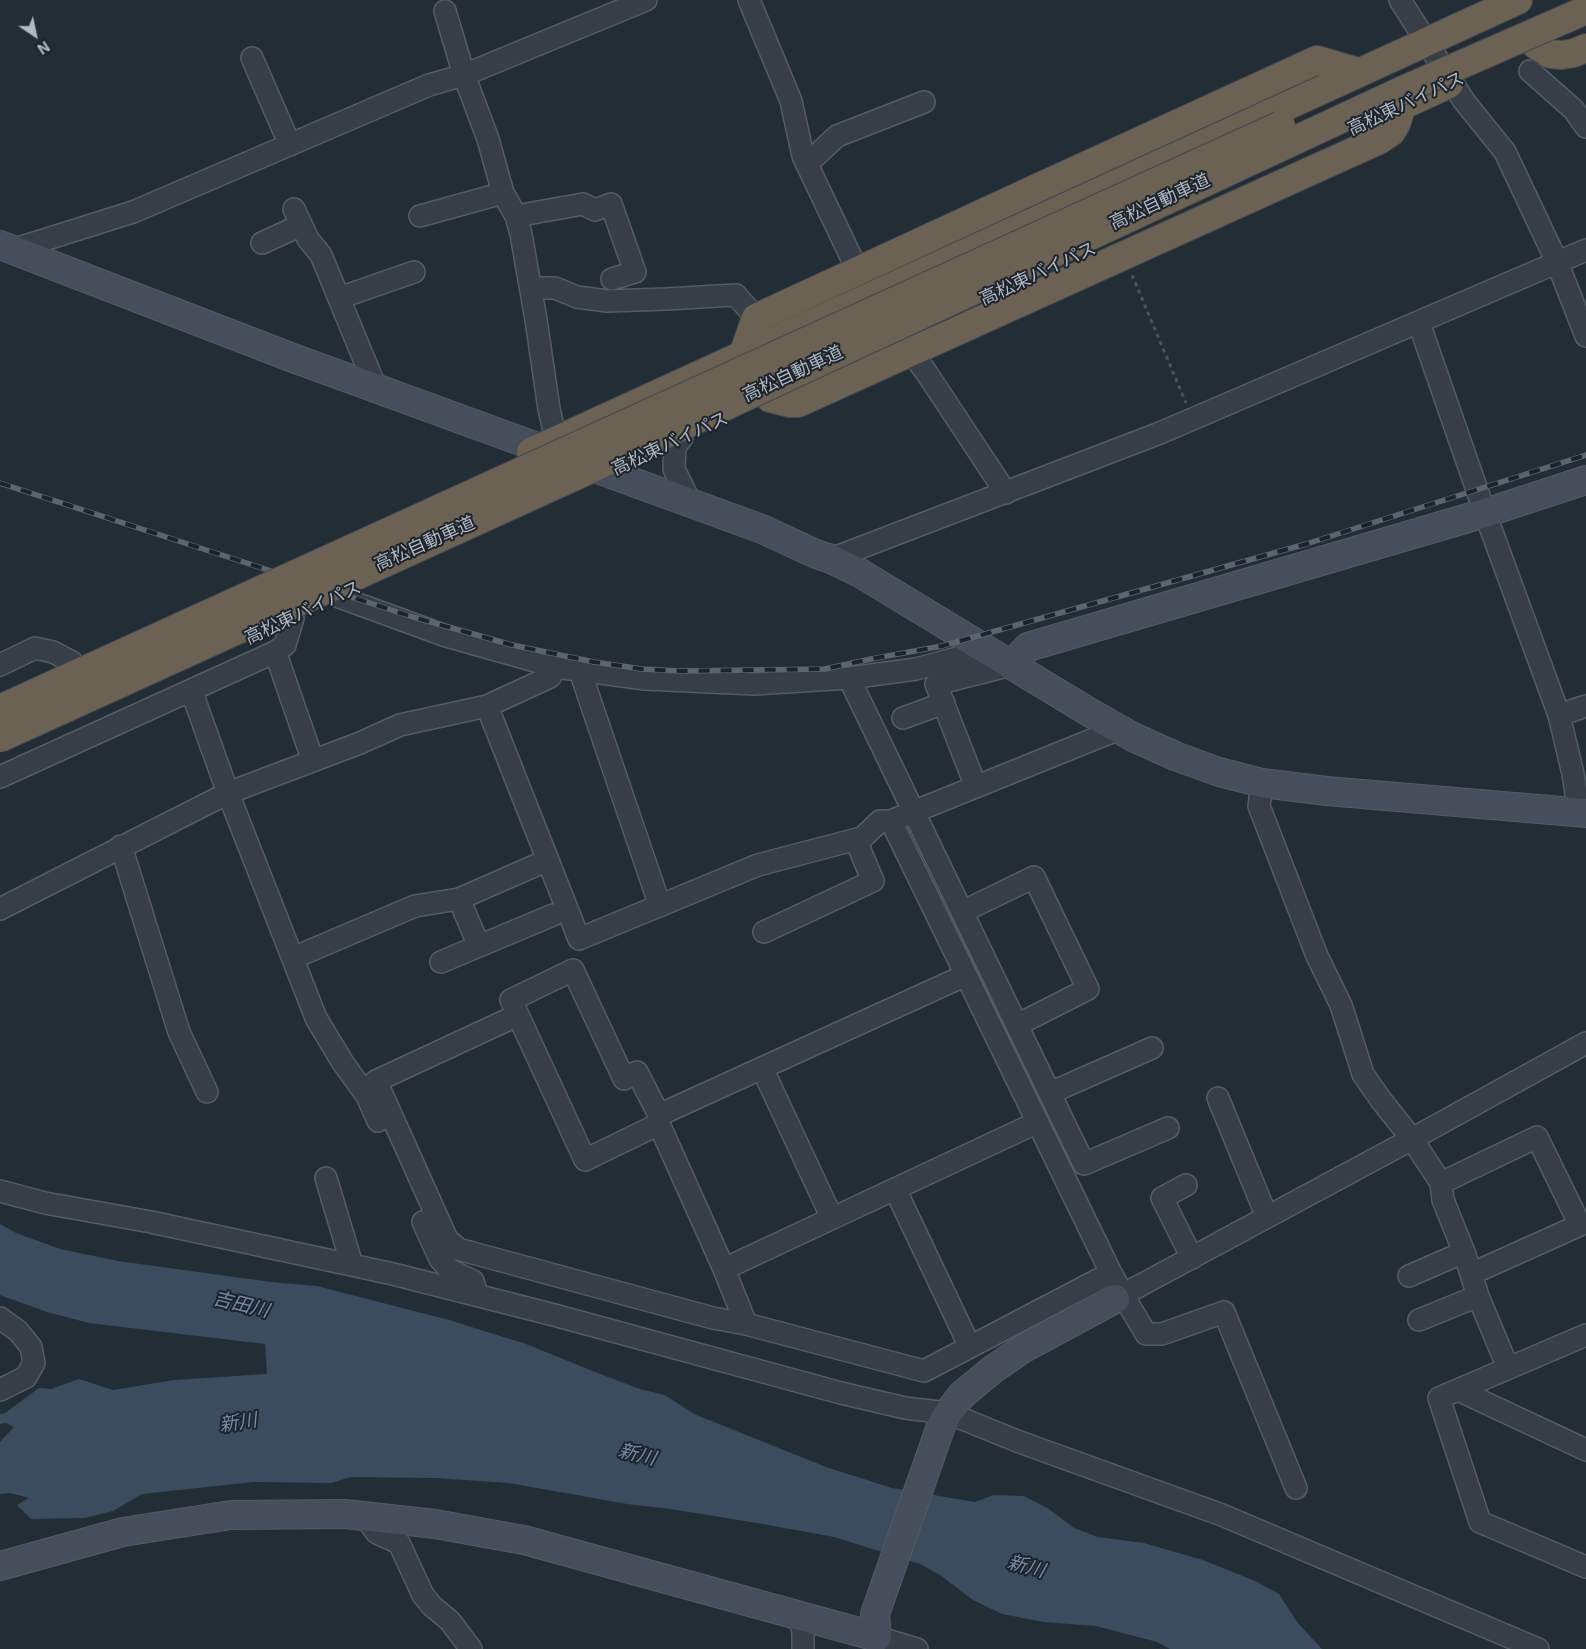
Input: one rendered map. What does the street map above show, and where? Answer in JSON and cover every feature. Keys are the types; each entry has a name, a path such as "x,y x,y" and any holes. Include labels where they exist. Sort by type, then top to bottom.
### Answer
{"highway":[{"path":"0,694 1358,72 1427,40 1490,7 1518,0"},
{"name":"高松自動車道","path":"0,709 1132,192 1561,0"},
{"name":"高松自動車道","path":"0,738 584,472 1403,90 1586,10"},
{"name":"高松東バイパス","path":"0,751 609,473 1452,83 1533,58 1586,24"},
{"path":"1533,58 1550,54 1574,53 1586,48"},
{"path":"743,354 756,318 1035,189 1317,60 1358,72"},
{"path":"770,398 789,403 798,403 1379,140 1391,132 1402,106"},
{"path":"1035,189 1047,215"}],"street":[{"path":"6,248 132,212 429,85 464,75 646,0"},
{"path":"749,0 790,101 803,156 852,258 860,270"},
{"path":"1400,0 1464,101 1505,152 1557,262 1586,336"},
{"path":"444,11 464,75 488,139 503,192 516,216 521,234 549,409 548,444"},
{"path":"252,58 290,145"},
{"path":"1533,58 1586,127"},
{"path":"807,164 838,136 924,102"},
{"path":"420,216 503,192"},
{"path":"516,216 583,204 595,210 611,204 635,272 612,280"},
{"path":"262,243 297,217 308,239 321,255 376,388"},
{"path":"6,248 293,358 376,388 548,444 609,473 762,529 831,559 860,573 1119,729 1174,756 1219,772 1262,783 1327,791 1583,813 1559,715 1485,513 1419,323"},
{"path":"831,559 1193,420 1586,250"},
{"path":"339,298 414,272"},
{"path":"531,288 555,288 577,297 607,300 666,299 736,294 756,318"},
{"path":"910,352 926,372 1006,492"},
{"path":"682,438 675,446 674,469 690,502"},
{"path":"976,787 936,684 1011,665 1028,647 1485,513 1586,480"},
{"path":"339,597 446,636 556,667 654,679 754,684 848,678 916,669 987,650"},
{"path":"0,777 275,652 285,645 293,618"},
{"path":"0,665 36,648 52,652 72,662"},
{"path":"278,660 313,761"},
{"path":"0,909 228,793 360,743 400,725 487,706 550,677 556,667"},
{"path":"580,671 660,906"},
{"path":"848,678 1084,1164 1168,1128"},
{"path":"193,689 195,701 228,793 316,1018 343,1063 367,1096 440,1259 450,1270 473,1281 477,1295"},
{"path":"903,718 944,703"},
{"path":"487,706 580,939 758,865 862,838"},
{"path":"1559,715 1586,706"},
{"path":"764,932 872,881 856,843 880,821 890,821 914,812 1119,729"},
{"path":"1262,783 1259,806 1317,956 1341,1005 1363,1074 1412,1139 1441,1183 1443,1200 1464,1252 1478,1296 1508,1368"},
{"path":"890,821 1111,1272 1119,1297 1146,1334 1162,1334 1224,1312 1296,1488"},
{"path":"121,846 179,1032 207,1092"},
{"path":"293,958 415,906 459,899 548,860"},
{"path":"962,912 1034,876 1088,989 1017,1025"},
{"path":"459,899 479,946"},
{"path":"441,962 553,915"},
{"path":"746,1324 724,1269 659,1120 637,1072 624,1079 573,970 511,1000 585,1160 659,1120 762,1068 966,975"},
{"path":"518,1015 376,1081 447,1239 458,1250 713,1318 746,1324 924,1371 1111,1272"},
{"path":"877,1633 944,1420 962,1395 992,1370 1024,1348 1586,1043"},
{"path":"1050,1093 1152,1048"},
{"path":"762,1068 832,1218"},
{"path":"1218,1098 1267,1217"},
{"path":"724,1269 1038,1122"},
{"path":"1441,1183 1537,1138 1583,1224 1472,1274"},
{"path":"326,1178 352,1265"},
{"path":"1186,1185 1162,1198 1192,1258"},
{"path":"895,1189 970,1347"},
{"path":"0,1191 45,1203 151,1222 352,1265 477,1295 842,1393 905,1408 1018,1441 1222,1515 1538,1649"},
{"path":"1409,1276 1464,1252"},
{"path":"1419,1320 1478,1296"},
{"path":"0,1318 18,1332 31,1347 34,1363 26,1377 0,1390"},
{"path":"1586,1335 1439,1398 1480,1522 1586,1567"},
{"path":"1458,1390 1576,1437 1586,1450"},
{"path":"0,1566 123,1532 231,1515 345,1514 435,1524 524,1540 798,1615 877,1633 917,1649"},
{"path":"365,1517 376,1533 399,1543 423,1595 432,1606 450,1621 471,1649"},
{"path":"798,1615 803,1633 803,1649"}],"path":[{"path":"1128,267 1193,420"}],"water":[{"path":"0,1224 16,1233 60,1249 118,1261 271,1282 317,1286 449,1320 526,1344 640,1389 665,1395 694,1414 826,1467 892,1488 975,1502 994,1495 1024,1496 1049,1509 1074,1528 1098,1537 1144,1543 1203,1560 1255,1581 1279,1594 1297,1622 1322,1649 1170,1649 1157,1642 1096,1626 1044,1622 1002,1614 973,1600 940,1575 920,1564 834,1537 509,1483 435,1478 351,1477 331,1483 253,1482 142,1494 113,1511 85,1518 31,1519 17,1505 29,1498 10,1493 0,1494 0,1442 14,1427 6,1423 0,1424 0,1414 5,1413 39,1388 51,1389 79,1379 113,1390 174,1380 267,1374 265,1344 89,1323 47,1312 0,1295"}],"railway":[{"path":"0,483 413,617 512,645 594,662 642,669 681,671 825,669 942,646 1306,544 1586,455"}],"water label":[{"name":"吉田川","path":"241,1305"},
{"name":"新川","path":"238,1423"},
{"name":"新川","path":"637,1455"},
{"name":"新川","path":"1026,1567"}]}
